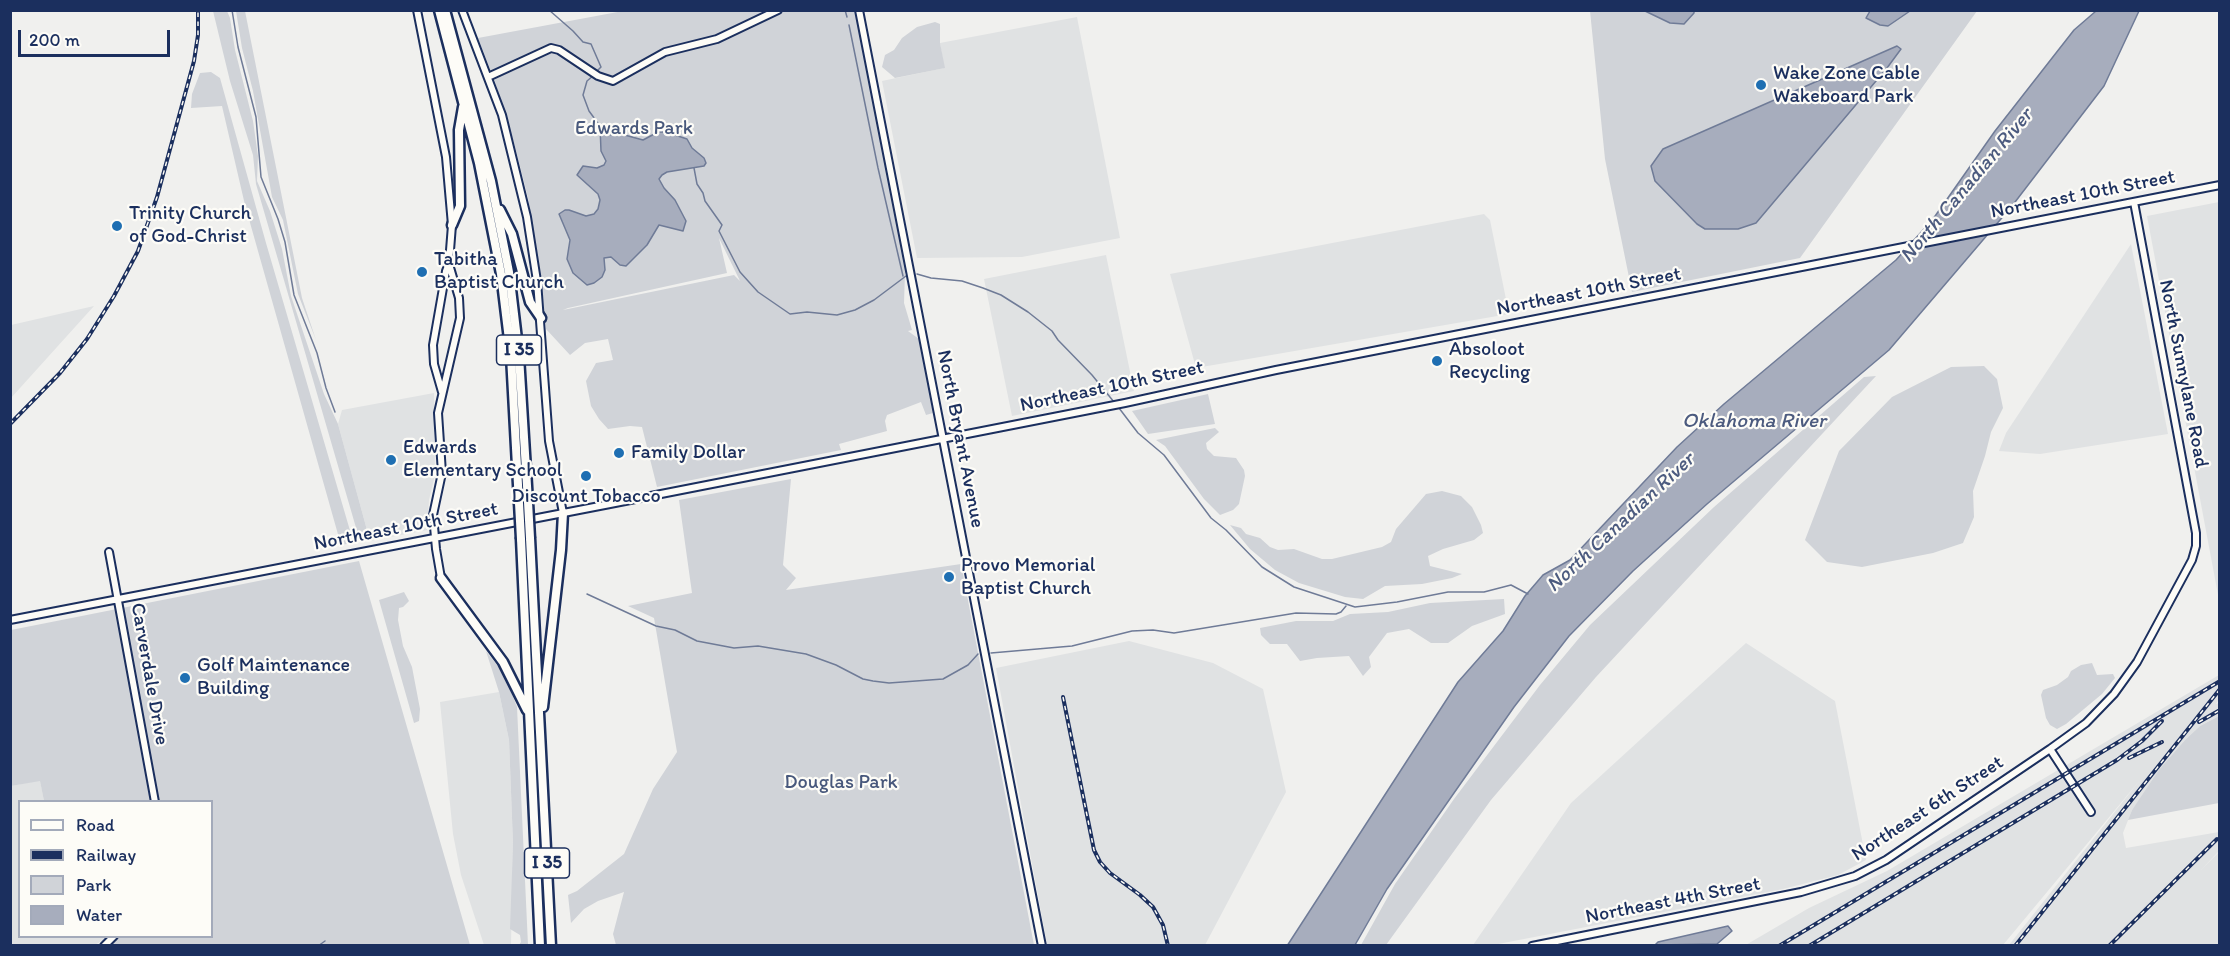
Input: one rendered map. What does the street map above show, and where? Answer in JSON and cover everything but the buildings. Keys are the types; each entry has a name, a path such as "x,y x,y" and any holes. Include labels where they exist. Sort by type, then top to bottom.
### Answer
{"highway":[{"name":"I 35","path":"439,10 488,204 501,274 511,356 540,726 552,945"},
{"name":"I 35","path":"445,10 495,200 516,321 523,502"},
{"path":"452,225 460,206 459,130 464,104"},
{"path":"495,200 512,234 530,302 540,318"},
{"path":"540,726 548,671 563,513"},
{"name":"I 35","path":"526,538 529,714 540,944"},
{"path":"441,578 503,662 529,714"}],"main road":[{"path":"417,10 448,167 452,225 449,263 433,345 434,364 442,392"},
{"path":"462,10 488,77 510,145 523,196 532,246 540,318 549,441 563,513"},
{"path":"488,77 551,48 559,50 608,81 619,80 665,52 717,39 778,10"},
{"name":"North Bryant Avenue","path":"859,10 1042,945"},
{"name":"Northeast 10th Street","path":"10,620 943,439 1276,370 2220,185"},
{"name":"North Sunnylane Road","path":"2050,749 2086,723 2121,686 2137,662 2185,574 2196,546 2134,202"},
{"path":"441,578 435,538 434,506 442,473 438,423 442,392 449,371 460,318 459,298 449,263"},
{"name":"Carverdale Drive","path":"109,552 155,800"},
{"path":"2050,749 2091,812"},
{"name":"Northeast 6th Street","path":"1821,888 1855,876 1886,860 2050,749"},
{"name":"Northeast 4th Street","path":"1532,945 1821,888"}],"shaded area":[{"path":"1077,17 1120,238 1022,257 917,258 882,81 944,68 940,43"},
{"path":"2220,202 2219,600 2147,216"},
{"path":"1484,214 1490,220 1509,314 1196,368 1170,274"},
{"path":"2131,244 2168,434 2040,454 1999,451 2006,433"},
{"path":"1106,255 1134,391 1012,416 984,279"},
{"path":"94,306 11,398 11,325"},
{"name":"Edwards Elementary School","path":"434,393 435,475 429,500 427,530 370,541 338,424 342,410"},
{"path":"1129,641 1213,663 1263,689 1286,792 1205,945 1047,945 996,668"},
{"path":"1746,643 1835,701 1866,860 1838,875 1783,889 1493,945 1473,945 1571,803"},
{"path":"2219,675 2219,699 2216,704 2219,703 2219,716 2200,726 2186,739 2132,810 2123,833 2126,848 2219,832 2219,851 2200,871 2219,852 2219,945 2009,945 2140,780 2003,945 1744,946 1809,908 1887,871"},
{"path":"499,692 509,740 513,844 511,945 484,945 461,875 453,834 440,702"},
{"path":"40,780 44,800 18,800 18,938 106,938 95,945 11,946 11,786"}],"green space":[{"path":"213,11 227,11 230,18 235,50 253,121 258,156 257,181 270,211 282,249 291,296 324,394 338,424 370,541 359,538 256,184 253,155 230,81"},
{"path":"236,11 245,11 302,298 316,340 298,294 283,220 272,197"},
{"name":"Edwards Park","path":"623,11 856,11 908,273 905,273 904,303 912,330 908,331 919,339 933,413 926,415 921,402 887,415 885,421 887,431 839,444 841,450 657,487 642,427 608,429 591,406 586,381 596,363 613,360 608,339 585,343 570,355 546,329 540,270 528,198 495,82 478,38","holes":["719,238 740,281 734,275 563,310 727,273"]},
{"name":"Wake Zone Cable Wakeboard Park","path":"1590,11 1977,11 1800,258 1632,292 1605,159"},
{"path":"935,22 940,24 940,43 945,68 895,78 882,67 885,55 894,50 902,38 917,27"},
{"path":"211,72 220,78 352,543 341,545 245,205 222,106 191,108 192,94 200,73"},
{"path":"1984,366 1997,379 2003,408 1991,432 1973,491 1974,517 1963,543 1933,553 1862,567 1827,562 1805,540 1839,451 1892,397 1951,367"},
{"path":"1876,376 1596,677 1491,800 1386,945 1361,945 1395,884 1454,799 1540,685 1590,625 1714,507 1864,377"},
{"path":"1208,394 1215,424 1148,434 1132,411"},
{"path":"1215,428 1219,432 1206,443 1207,449 1214,456 1236,458 1245,476 1239,504 1233,510 1220,515 1204,499 1165,446 1156,440"},
{"name":"Douglas Park","path":"791,479 783,565 796,578 786,590 961,564 1034,945 616,945 613,934 624,892 598,901 584,909 571,923 568,895 577,891 624,854 653,789 677,752 654,618 628,606 692,593 679,500"},
{"path":"1442,491 1461,496 1472,507 1483,533 1474,540 1428,556 1430,566 1462,574 1422,584 1385,586 1363,599 1345,597 1299,583 1275,570 1250,549 1230,525 1241,528 1246,534 1260,538 1270,547 1278,550 1294,549 1322,559 1332,559 1382,547 1391,542 1396,529 1426,494"},
{"path":"359,561 470,945 109,945 117,938 213,938 213,800 44,800 40,781 11,786 11,630"},
{"path":"404,592 409,601 399,608 398,620 403,646 412,667 420,709 419,721 414,723 379,600"},
{"path":"1504,599 1505,614 1472,626 1448,643 1431,643 1409,629 1387,633 1369,657 1371,667 1363,676 1349,656 1300,661 1287,644 1270,644 1261,635 1260,628 1296,621 1333,621 1350,614 1388,612 1430,603"},
{"path":"486,651 504,674 517,707 528,945 519,945 520,935 510,929 513,844 509,740 499,692"},
{"path":"2092,663 2097,675 2113,674 2115,678 2102,694 2066,724 2057,729 2050,725 2046,718 2041,695 2043,690 2057,685 2081,665"},
{"path":"2219,716 2219,803 2128,820 2132,810 2159,770 2186,739 2200,726"}],"water":[{"path":"1645,11 1694,11 1694,13 1684,24 1670,23"},
{"path":"1870,11 1910,11 1888,26 1866,18"},
{"name":"Oklahoma River","path":"2096,11 2139,11 2104,86 2012,206 1889,350 1707,504 1633,571 1569,636 1514,707 1387,889 1355,945 1287,946 1458,682 1503,631 1525,596 1543,575 1570,560 1677,447 1724,404 1896,260 1933,219 1995,131 2074,30"},
{"path":"1897,46 1901,49 1887,68 1756,223 1738,229 1705,229 1697,224 1655,181 1651,166 1663,149"},
{"path":"600,126 611,135 621,134 643,140 658,132 667,132 687,139 706,163 704,166 667,172 659,179 675,200 686,221 683,231 659,225 647,245 626,266 620,265 611,257 604,258 605,270 602,277 587,285 573,273 567,259 570,240 559,214 569,210 586,216 594,214 598,209 600,200 598,194 577,175 583,166 597,168 604,165 606,161 601,151"},
{"path":"1728,926 1732,931 1717,944 1655,945 1658,942"}],"waterway":[{"path":"232,10 238,47 256,117 261,177 285,242 294,295 317,353 335,412"},
{"path":"549,10 583,42 591,44 601,67 597,71"},
{"path":"845,10 847,17"},
{"path":"849,25 903,276"},
{"path":"594,75 587,81 583,95 589,111 600,126"},
{"path":"694,168 697,184 705,201 722,225 719,231 740,272 758,292 790,314 807,312 837,315 855,310 874,300 906,276"},
{"path":"917,274 931,278 962,281 983,288 1001,295 1028,312 1052,331 1114,402"},
{"path":"1119,408 1138,433 1164,455 1211,518 1262,567 1294,587 1355,607 1448,592 1484,592 1511,585 1528,594"},
{"path":"587,594 656,626 675,630 697,641 734,648 758,646 806,654 836,665 863,679 873,681 889,683 943,679 968,665 978,654"},
{"path":"991,653 1072,646 1132,631 1153,630 1174,633 1296,613 1336,614 1346,606"},
{"path":"318,946 325,941"}],"railway":[{"path":"10,424 60,373 87,339 138,251 157,197 194,61 198,35 198,10"},
{"path":"1779,946 2220,681"},
{"path":"2015,946 2220,689"},
{"path":"1063,697 1094,850 1100,862 1110,873 1153,907 1163,925 1168,946"},
{"path":"2199,722 2220,710"},
{"path":"1809,946 2117,760 2142,741 2162,721"},
{"path":"2129,758 2162,742"},
{"path":"2109,946 2217,839"}],"place":[{"name":"Wake Zone Cable Wakeboard Park","path":"1761,85"},
{"name":"Trinity Church of God-Christ","path":"117,226"},
{"name":"Tabitha Baptist Church","path":"422,272"},
{"name":"Absoloot Recycling","path":"1437,361"},
{"name":"Family Dollar","path":"619,453"},
{"name":"Edwards Elementary School","path":"391,460"},
{"name":"Discount Tobacco","path":"586,476"},
{"name":"Provo Memorial Baptist Church","path":"949,577"},
{"name":"Golf Maintenance Building","path":"185,678"}],"water label":[{"name":"North Canadian River","path":"1967,186"},
{"name":"North Canadian River","path":"1621,523"}]}
